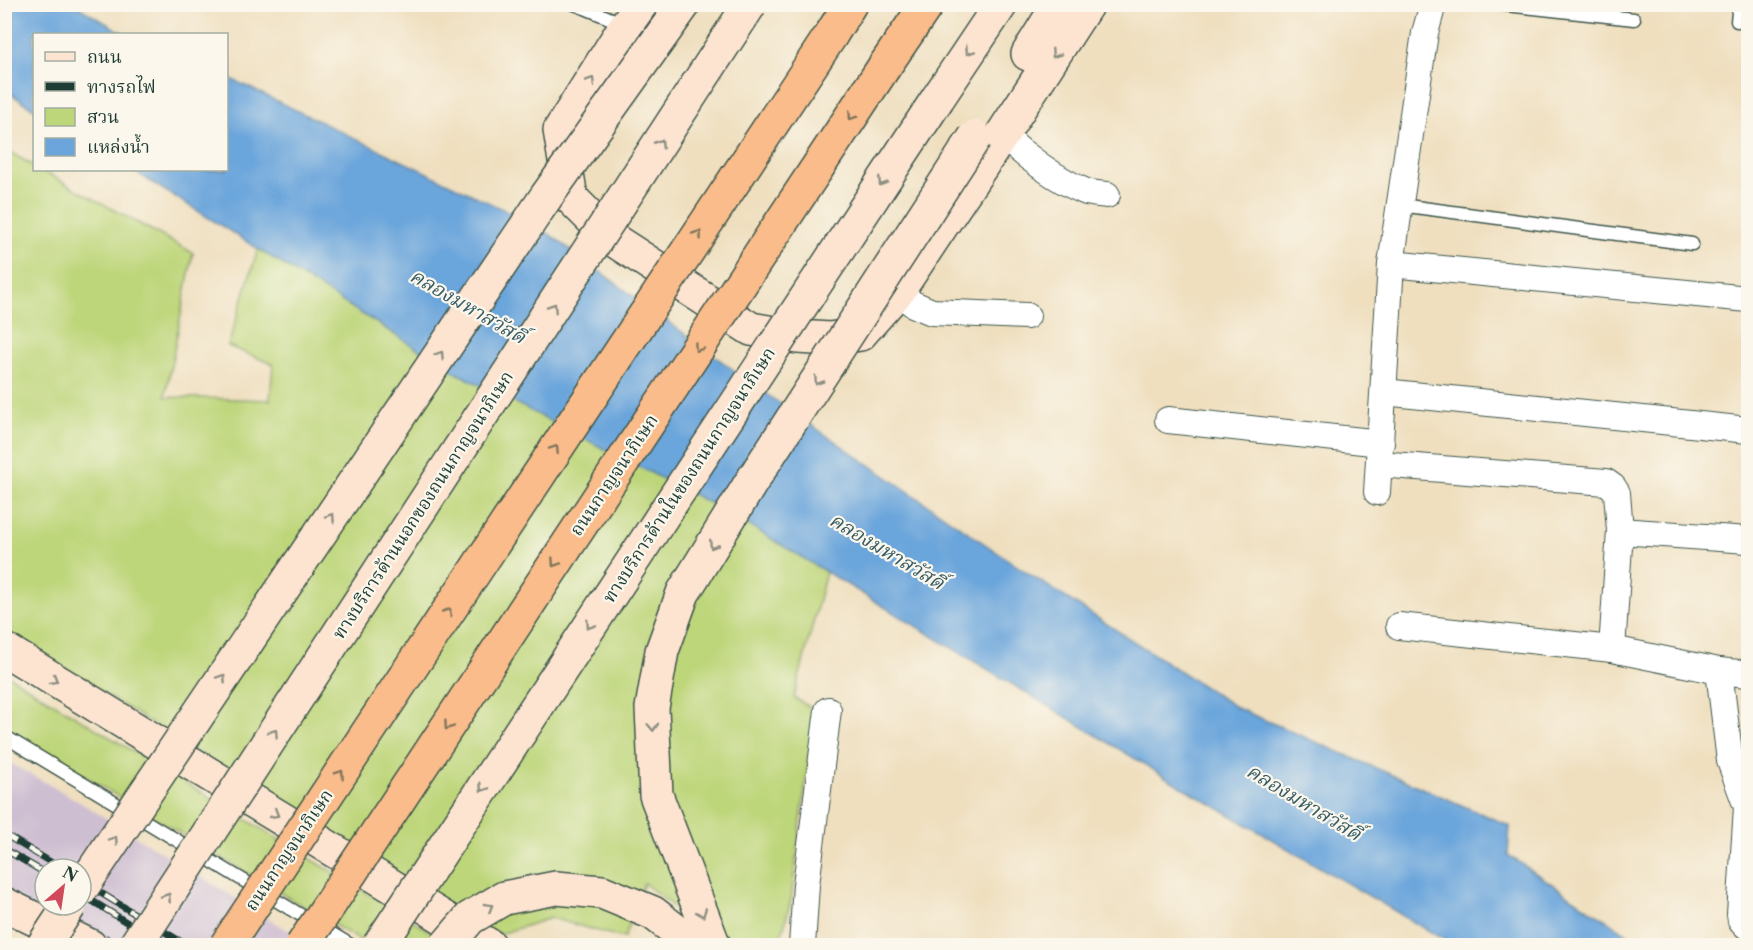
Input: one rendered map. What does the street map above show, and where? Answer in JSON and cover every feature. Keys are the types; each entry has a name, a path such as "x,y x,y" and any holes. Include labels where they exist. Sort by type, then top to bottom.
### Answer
{"highway":[{"name":"ถนนกาญจนาภิเษก","path":"226,945 850,4"},
{"name":"ถนนกาญจนาภิเษก","path":"302,945 927,4"}],"main road":[{"path":"93,871 539,207 684,4"},
{"name":"ทางบริการด้านนอกของถนนกาญจนาภิเษก","path":"135,945 750,4"},
{"name":"ทางบริการด้านในของถนนกาญจนาภิเษก","path":"379,945 1001,4"},
{"path":"634,15 560,130 571,198 612,239 751,329 798,337 830,339 860,334 898,291 989,136 1059,4"},
{"path":"714,945 656,795 652,708 662,651 683,593 752,481 989,136 1087,4"},
{"path":"4,650 490,945"},
{"path":"446,945 470,918 504,898 556,888 602,892 612,896 653,913 696,945"},
{"path":"4,904 90,945"},
{"path":"43,945 62,917"}],"street":[{"path":"1377,492 1391,264 1425,33 1433,4"},
{"path":"989,136 1017,149 1066,182 1086,192 1107,195"},
{"path":"1391,264 1749,299"},
{"path":"898,291 913,303 932,312 1027,316"},
{"path":"1384,392 1749,430"},
{"path":"1168,420 1380,454 1606,482 1617,493 1620,531 1612,649"},
{"path":"1620,531 1749,540"},
{"path":"1399,626 1612,649 1719,671 1749,674"},
{"path":"1719,671 1730,761 1748,807 1740,914 1741,921 1749,927"},
{"path":"801,945 806,885 828,710"}],"lane":[{"path":"574,4 585,8 634,15"},
{"path":"1496,4 1634,19"},
{"path":"1737,21 1739,4"},
{"path":"1400,205 1692,244"},
{"path":"4,736 352,945"}],"shaded area":[{"path":"4,760 68,795 312,945 76,945 5,902"}],"green space":[{"path":"4,149 33,165 33,171 43,171 193,253 165,397 270,400 273,364 228,346 258,249 455,372 727,512 826,572 794,698 815,710 791,900 779,945 720,945 644,883 624,938 551,918 500,934 450,912 5,631"},
{"path":"4,673 453,945 368,945 5,729"}],"water":[{"path":"4,5 75,5 123,33 33,33 33,108 5,90"},
{"name":"คลองมหาสวัสดิ์","path":"228,77 538,226 769,396 1026,572 1237,708 1510,826 1508,855 1644,945 1453,945 1172,781 727,512 455,372 134,171 228,171"}],"railway":[{"path":"4,834 42,857"},
{"path":"4,849 33,866"},
{"path":"93,888 188,946"},
{"path":"93,901 165,946"}]}
